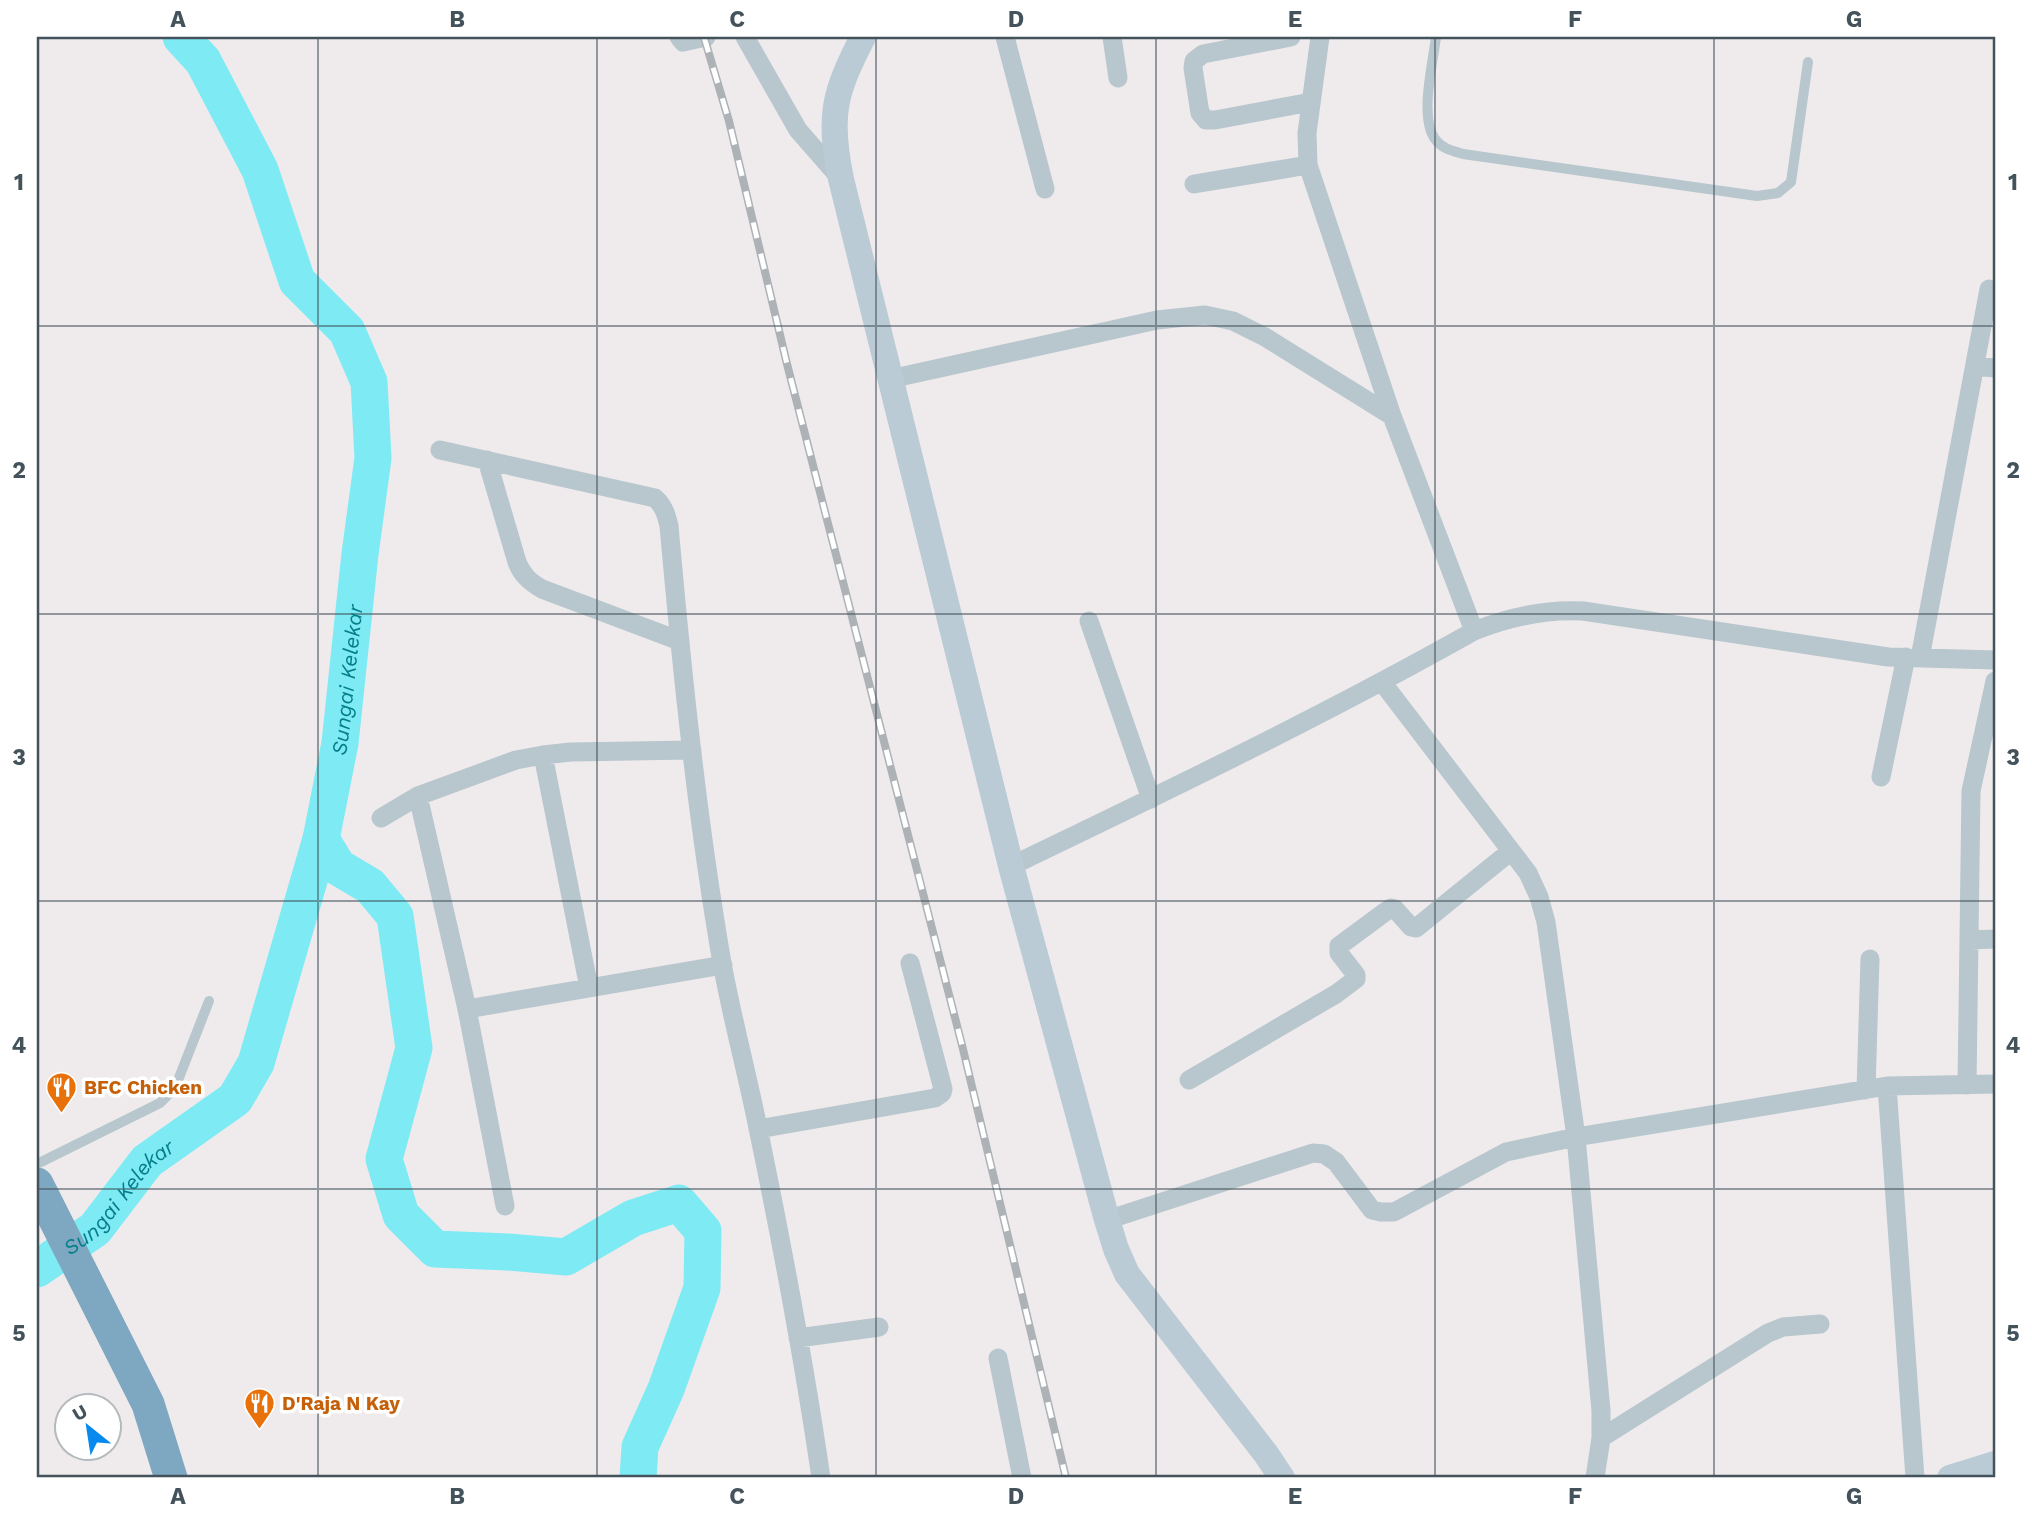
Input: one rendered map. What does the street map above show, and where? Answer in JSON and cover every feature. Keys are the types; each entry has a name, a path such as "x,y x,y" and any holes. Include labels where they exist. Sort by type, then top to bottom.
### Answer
{"highway":[{"path":"37,1184 148,1404 171,1478"}],"street":[{"path":"679,37 683,42 706,37"},
{"path":"745,37 798,130 841,178"},
{"path":"863,37 844,74 834,114 834,145 1011,866 1107,1220 1127,1274 1282,1478"},
{"path":"1005,37 1045,189"},
{"path":"1112,37 1118,78"},
{"path":"1291,37 1197,57 1193,68 1200,113 1206,120 1214,120 1311,102"},
{"path":"1320,37 1307,133 1308,165 1392,416 1474,631"},
{"path":"1194,184 1308,165"},
{"path":"1881,777 1913,657 1989,289"},
{"path":"890,379 1157,320 1205,315 1233,321 1265,337 1392,416"},
{"path":"1975,366 1995,368"},
{"path":"440,450 655,498 662,503 669,526 706,865 723,965 798,1338 821,1478"},
{"path":"487,460 517,562 524,576 542,589 680,641"},
{"path":"1011,866 1152,799 1382,682 1474,631 1537,612 1561,610 1597,613 1888,657 1995,660"},
{"path":"1089,621 1152,799"},
{"path":"1967,1084 1971,791 1995,681"},
{"path":"1382,682 1528,873 1546,922 1576,1137 1601,1411 1601,1438 1595,1478"},
{"path":"381,818 418,796 516,760 570,752 692,750"},
{"path":"543,755 589,988"},
{"path":"418,796 467,1009 505,1206"},
{"path":"1189,1080 1353,982 1356,975 1339,953 1339,946 1385,912 1391,908 1395,909 1411,928 1416,928 1511,851"},
{"path":"1970,940 1995,939"},
{"path":"1866,1090 1870,959"},
{"path":"758,1129 935,1098 942,1093 910,963"},
{"path":"467,1009 723,965"},
{"path":"1107,1220 1313,1153 1324,1154 1336,1162 1372,1210 1394,1212 1506,1152 1576,1137 1887,1086 1995,1084"},
{"path":"1887,1086 1915,1478"},
{"path":"1601,1438 1753,1340 1783,1328 1819,1324"},
{"path":"798,1338 879,1327"},
{"path":"999,1358 1022,1478"},
{"path":"1950,1478 1995,1464"}],"lane":[{"path":"1436,37 1427,109 1429,125 1435,139 1446,149 1463,154 1757,196 1778,193 1791,182 1808,62"},
{"path":"37,1164 160,1103 169,1095 175,1088 209,1001"}],"waterway":[{"name":"Sungai Kelekar","path":"37,1269 95,1229 147,1161 235,1099 256,1063 321,839 340,743 373,458 369,382 347,331 297,281 260,170 203,61 181,37"},
{"path":"321,839 338,867 370,886 395,916 414,1048 384,1159 401,1215 435,1249 566,1257 633,1218 679,1203 703,1231 702,1288 666,1389 640,1447 638,1478"}],"railway":[{"path":"704,37 729,121 787,364 962,1045 1066,1478"}],"place":[{"name":"BFC Chicken","path":"61,1114"},
{"name":"D'Raja N Kay","path":"259,1430"}]}
